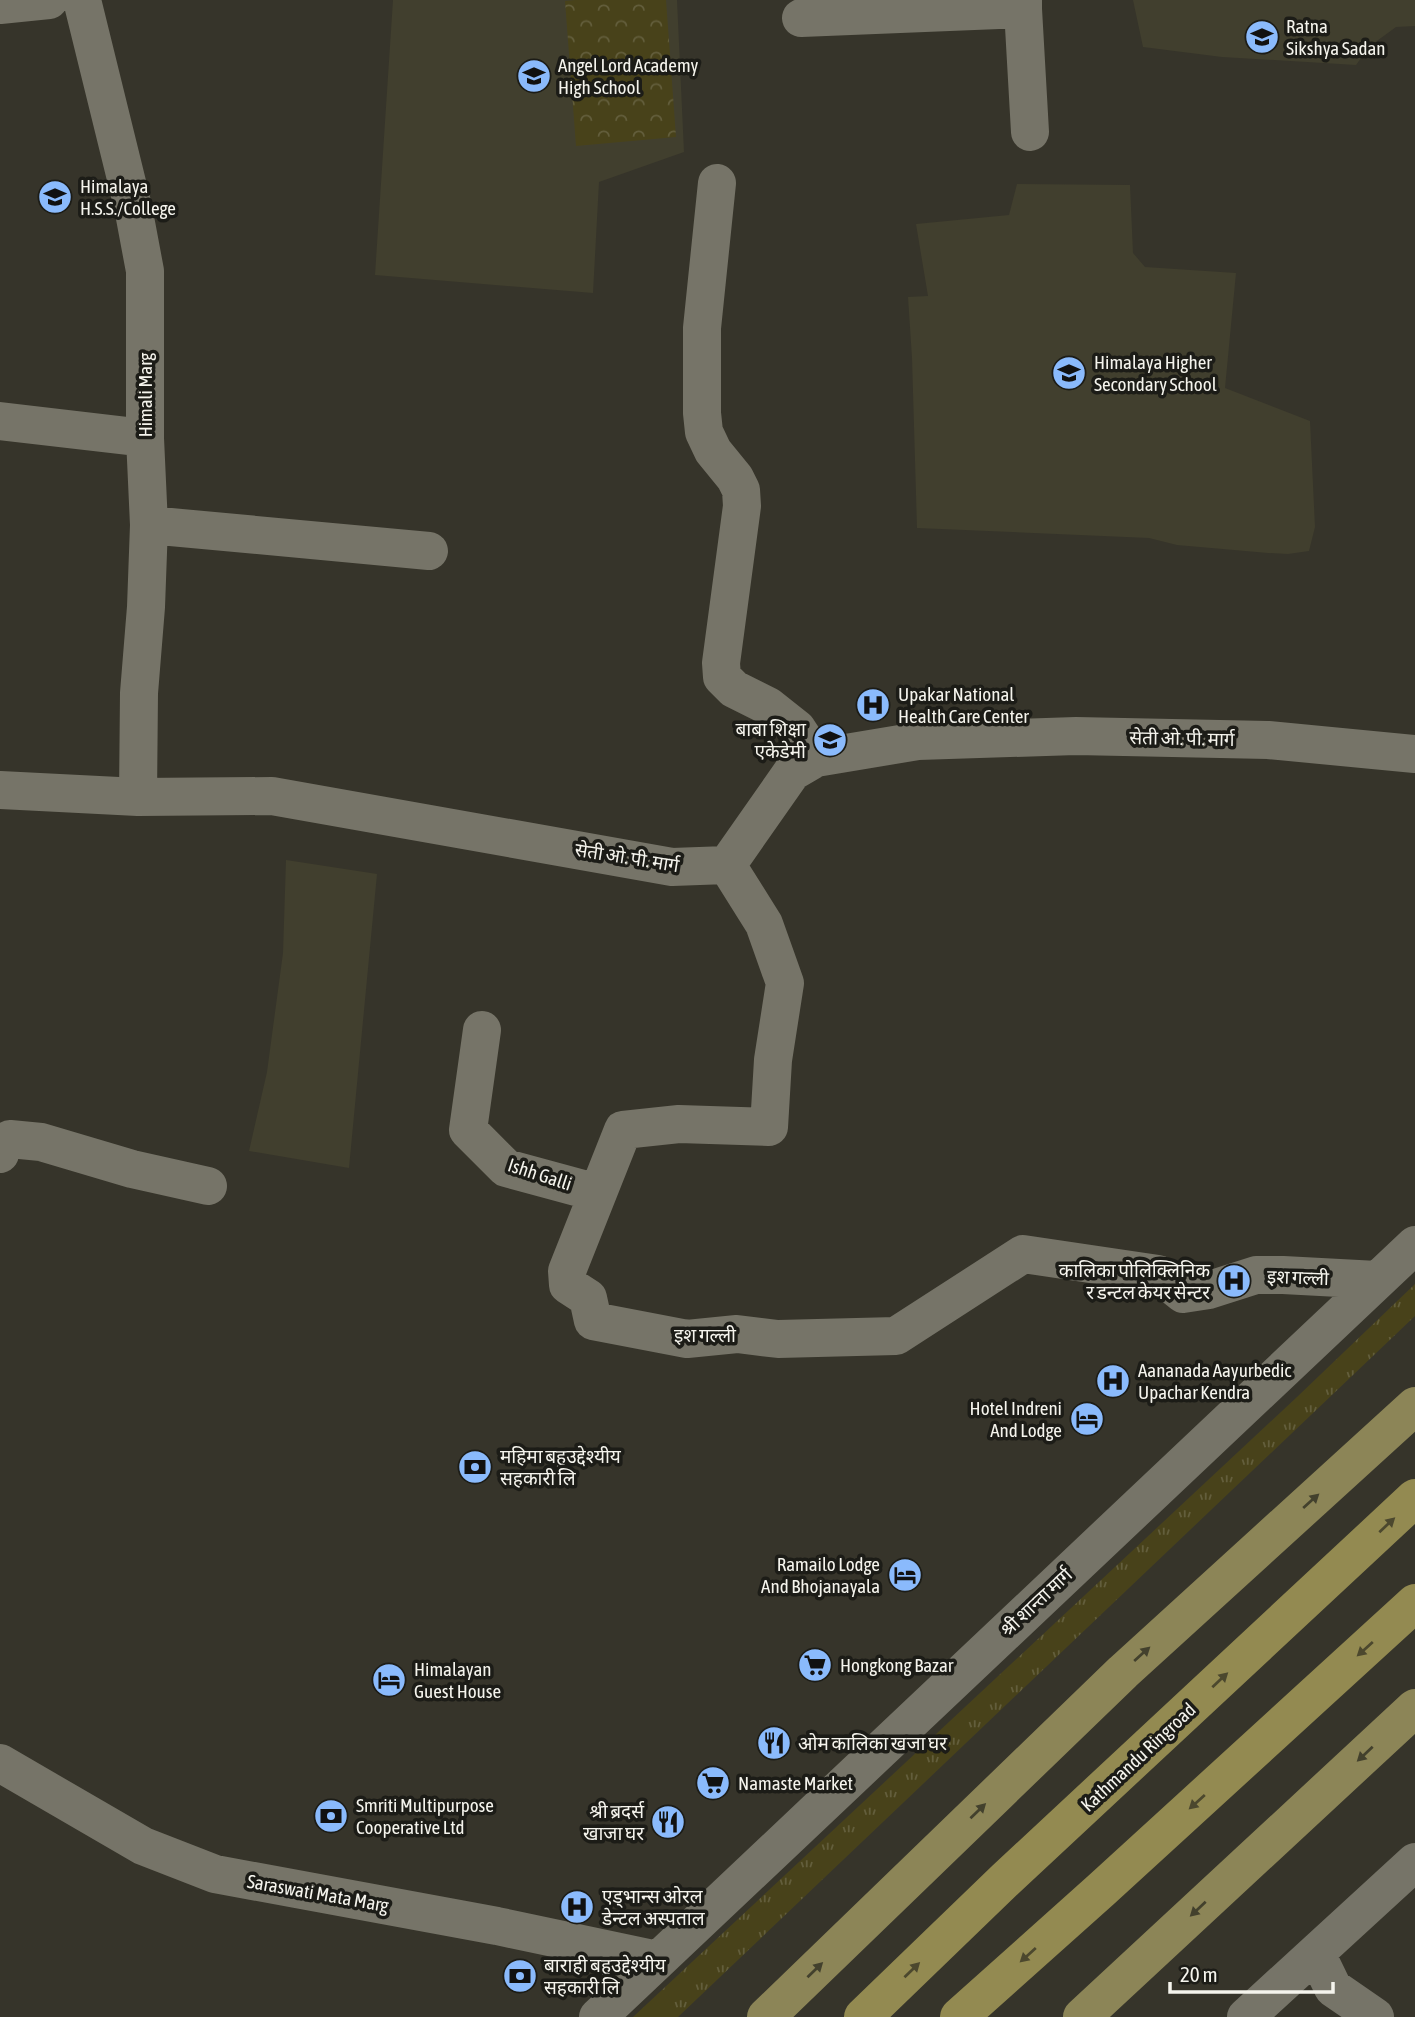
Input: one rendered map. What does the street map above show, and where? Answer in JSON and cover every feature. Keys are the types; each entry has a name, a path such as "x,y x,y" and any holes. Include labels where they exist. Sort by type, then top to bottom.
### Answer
{"highway":[{"name":"Kathmandu Ringroad","path":"863,2017 1006,1879 1415,1498"},
{"path":"959,2017 1415,1603"}],"main road":[{"path":"766,2017 1123,1672 1415,1406"},
{"path":"1082,2017 1415,1708"}],"street":[{"path":"0,5 49,0"},
{"name":"Himali Marg","path":"82,0 133,207 145,271 145,438 149,525 139,693 138,797"},
{"path":"801,18 1023,4 1030,132"},
{"path":"717,183 702,328 704,432 713,451 735,478 741,491 742,506 720,663 722,677 734,689 768,706 797,729 816,758"},
{"path":"0,421 145,438"},
{"path":"149,525 429,551"},
{"name":"सेती ओ. पी. मार्ग","path":"0,790 138,797 272,796 672,867 727,865 792,772 816,758 918,741 1076,736 1268,740 1415,754"},
{"name":"इश गल्ली","path":"727,865 764,924 785,984 773,1060 769,1127 678,1124 624,1129 567,1271 568,1285 588,1298 593,1321 687,1339 737,1334 778,1339 896,1336 1023,1254 1158,1274 1183,1294 1209,1290 1256,1275 1377,1280"},
{"name":"Ishh Galli","path":"482,1030 468,1129 506,1168 598,1193"},
{"path":"0,1154 10,1139 41,1142 132,1169 208,1186"},
{"name":"श्री शान्ता मार्ग","path":"598,2017 1415,1245"},
{"name":"Saraswati Mata Marg","path":"0,1763 143,1846 215,1874 496,1926 658,1960"},
{"path":"1246,2017 1415,1862"},
{"path":"1316,1953 1334,1988 1375,2017"}],"shaded area":[{"name":"Angel Lord Academy High School","path":"393,0 677,0 684,152 599,182 593,293 375,275"},
{"name":"Ratna Sikshya Sadan","path":"1133,0 1415,0 1415,26 1396,27 1370,46 1356,65 1222,57 1143,47"},
{"name":"Himalaya Higher Secondary School","path":"1017,184 1130,185 1133,253 1145,267 1236,273 1225,388 1310,421 1315,527 1309,551 1268,553 1177,545 1149,538 917,528 908,297 928,296 916,224 1009,215"},
{"path":"286,860 377,874 349,1168 249,1151 267,1072 283,953"}],"green space":[{"path":"666,0 676,137 576,146 565,1"},
{"path":"1415,1284 1415,1316 678,2017 633,2017 1297,1397"}],"place":[{"name":"Ratna Sikshya Sadan","path":"1262,37"},
{"name":"Angel Lord Academy High School","path":"534,76"},
{"name":"Himalaya H.S.S./College","path":"55,197"},
{"name":"Himalaya Higher Secondary School","path":"1069,373"},
{"name":"Upakar National Health Care Center","path":"873,705"},
{"name":"बाबा शिक्षा एकेडेमी","path":"830,740"},
{"name":"कालिका पोलिक्लिनिक र डन्टल केयर सेन्टर","path":"1234,1281"},
{"name":"Aananada Aayurbedic Upachar Kendra","path":"1113,1381"},
{"name":"Hotel Indreni And Lodge","path":"1087,1419"},
{"name":"महिमा बहुउद्देश्यीय सहकारी लि","path":"475,1467"},
{"name":"Ramailo Lodge And Bhojanayala","path":"905,1575"},
{"name":"Hongkong Bazar","path":"815,1665"},
{"name":"Himalayan Guest House","path":"389,1680"},
{"name":"ओम कालिका खजा घर","path":"774,1743"},
{"name":"Namaste Market","path":"713,1783"},
{"name":"Smriti Multipurpose Cooperative Ltd","path":"331,1816"},
{"name":"श्री ब्रदर्स खाजा घर","path":"668,1822"},
{"name":"एड्भान्स ओरल डेन्टल अस्पताल","path":"577,1907"},
{"name":"बाराही बहुउद्देश्यीय सहकारी लि","path":"520,1976"}]}
